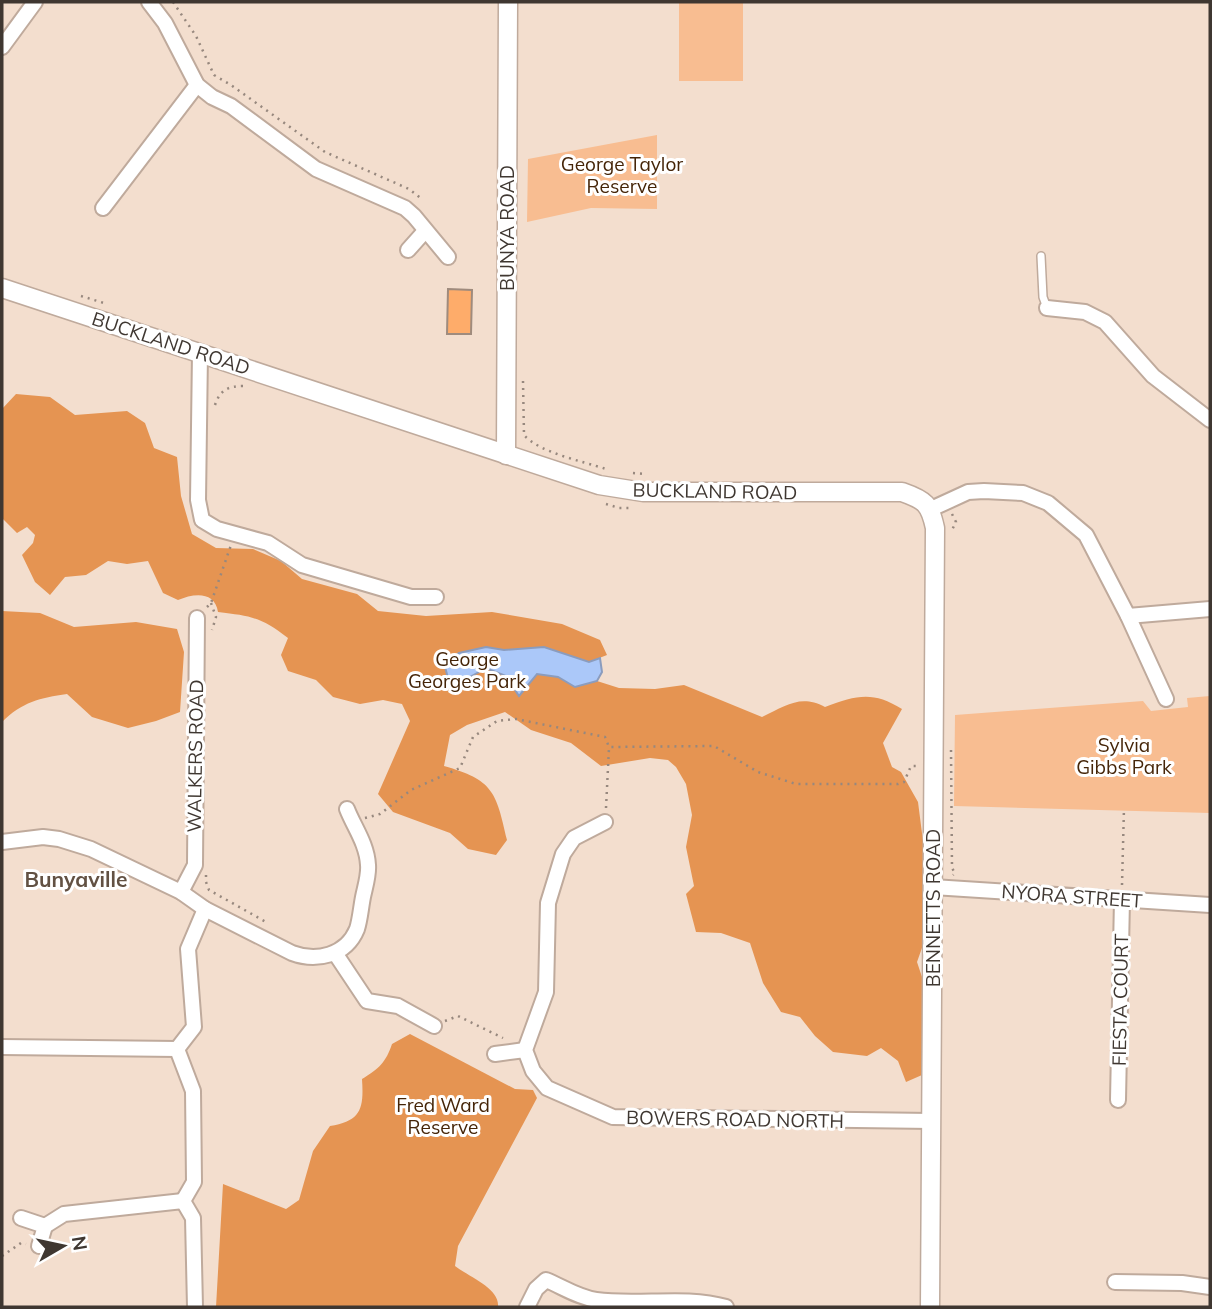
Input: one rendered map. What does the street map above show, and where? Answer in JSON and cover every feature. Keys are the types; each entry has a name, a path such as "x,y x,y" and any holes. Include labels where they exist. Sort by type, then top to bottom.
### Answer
{"street":[{"path":"2,47 35,2"},
{"path":"149,2 165,23 197,85 212,97 231,106 316,169 405,208 448,257"},
{"name":"BUNYA ROAD","path":"506,455 508,2"},
{"path":"103,208 197,85"},
{"path":"408,250 425,231"},
{"name":"BUCKLAND ROAD","path":"2,288 599,485 643,492 902,492 919,498 931,509"},
{"path":"1047,308 1086,312 1105,322 1153,376 1210,420"},
{"path":"200,353 198,500 202,520 217,529 268,543 302,565 411,597 436,597"},
{"path":"931,509 968,492 984,491 1023,493 1048,503 1086,535 1128,616 1166,699"},
{"name":"BENNETTS ROAD","path":"930,1307 935,528 931,509"},
{"path":"1128,616 1210,609"},
{"name":"WALKERS ROAD","path":"181,892 195,865 197,618"},
{"path":"2,842 43,837 75,844 181,892 205,909 302,957 321,957 335,953 347,943 356,930 369,867 365,846 349,816"},
{"path":"495,1054 520,1051 546,992 548,904 563,854 574,838 605,822"},
{"name":"NYORA STREET","path":"933,887 1210,905"},
{"name":"FIESTA COURT","path":"1118,1100 1122,899"},
{"path":"177,1049 194,1027 188,949 205,909"},
{"path":"335,953 367,1001 398,1006 434,1026"},
{"path":"2,1046 177,1049"},
{"path":"177,1049 193,1091 194,1182 183,1201"},
{"name":"BOWERS ROAD NORTH","path":"520,1051 547,1088 613,1117 932,1121"},
{"path":"39,1246 45,1226 64,1214 183,1201"},
{"path":"183,1201 193,1219 195,1307"},
{"path":"21,1218 45,1226"},
{"path":"527,1307 536,1289 546,1280 575,1295 597,1300 707,1302 726,1307"},
{"path":"1115,1282 1182,1283 1210,1287"}],"lane":[{"path":"1041,256 1043,297 1047,308"}],"path":[{"path":"173,2 196,36 210,69 218,79 231,85 325,152 409,189 423,200"},
{"path":"523,377 524,435 540,447 614,472"},
{"path":"211,413 223,390 231,386 243,386"},
{"path":"624,473 645,474"},
{"path":"606,503 619,508 632,508"},
{"path":"208,636 216,617 211,603 232,542"},
{"path":"349,816 380,814 411,790 460,768 472,737 497,721 516,719 605,737 610,747 605,822"},
{"path":"610,747 714,746 758,772 796,784 898,784 904,782 911,766 934,768"},
{"path":"1122,899 1124,808"},
{"path":"206,870 209,890 268,924"},
{"path":"434,1026 458,1016 514,1044 520,1051"},
{"path":"2,1256 22,1243 39,1246"}],"green space":[{"path":"679,2 743,2 743,81 679,81"},
{"name":"George Taylor Reserve","path":"657,135 657,209 591,208 527,222 528,159"},
{"name":"George Georges Park","path":"16,394 50,397 75,415 127,411 145,423 154,448 177,457 181,496 192,534 216,548 253,549 281,561 302,579 357,594 378,611 426,616 492,612 562,624 600,640 607,655 589,662 544,647 504,650 486,647 461,682 486,668 506,676 537,674 558,677 575,687 597,681 619,688 655,689 684,685 762,717 793,703 816,703 825,707 865,697 882,699 902,709 883,743 892,767 901,772 918,802 924,849 923,945 917,962 923,980 922,1075 906,1082 898,1061 881,1048 867,1056 833,1052 815,1036 800,1017 781,1012 763,983 750,943 721,933 696,932 686,894 694,886 686,847 692,815 686,784 676,767 668,760 650,758 601,766 571,743 531,730 505,712 467,725 450,735 444,766 473,777 490,790 507,840 496,855 468,849 450,833 393,812 378,794 410,721 402,704 383,700 360,704 333,697 316,680 288,671 281,655 288,638 279,631 255,619 218,612 213,600 208,597 197,595 178,600 163,593 148,561 127,564 108,561 86,575 65,577 50,595 35,582 22,555 33,543 35,535 27,527 17,533 2,518 2,409"},
{"path":"2,611 40,613 74,627 136,622 177,629 184,652 180,712 128,728 92,717 67,694 32,702 2,722"},
{"name":"Sylvia Gibbs Park","path":"1210,696 1210,813 954,806 955,715 1143,701 1151,711 1188,707 1187,698"},
{"name":"Fred Ward Reserve","path":"410,1034 515,1089 533,1090 537,1098 458,1246 455,1266 489,1289 497,1300 498,1307 216,1307 223,1184 286,1209 299,1200 313,1151 330,1126 354,1117 361,1106 362,1079 381,1064 392,1044"}],"water":[{"path":"486,647 504,650 544,647 589,662 600,658 602,672 597,681 575,687 558,677 537,674 519,696 506,676 486,668 461,682 449,682 444,663 459,653"}],"building":[{"path":"448,289 472,290 471,334 447,334"}],"district":[{"name":"Bunyaville","path":"76,879"}]}
